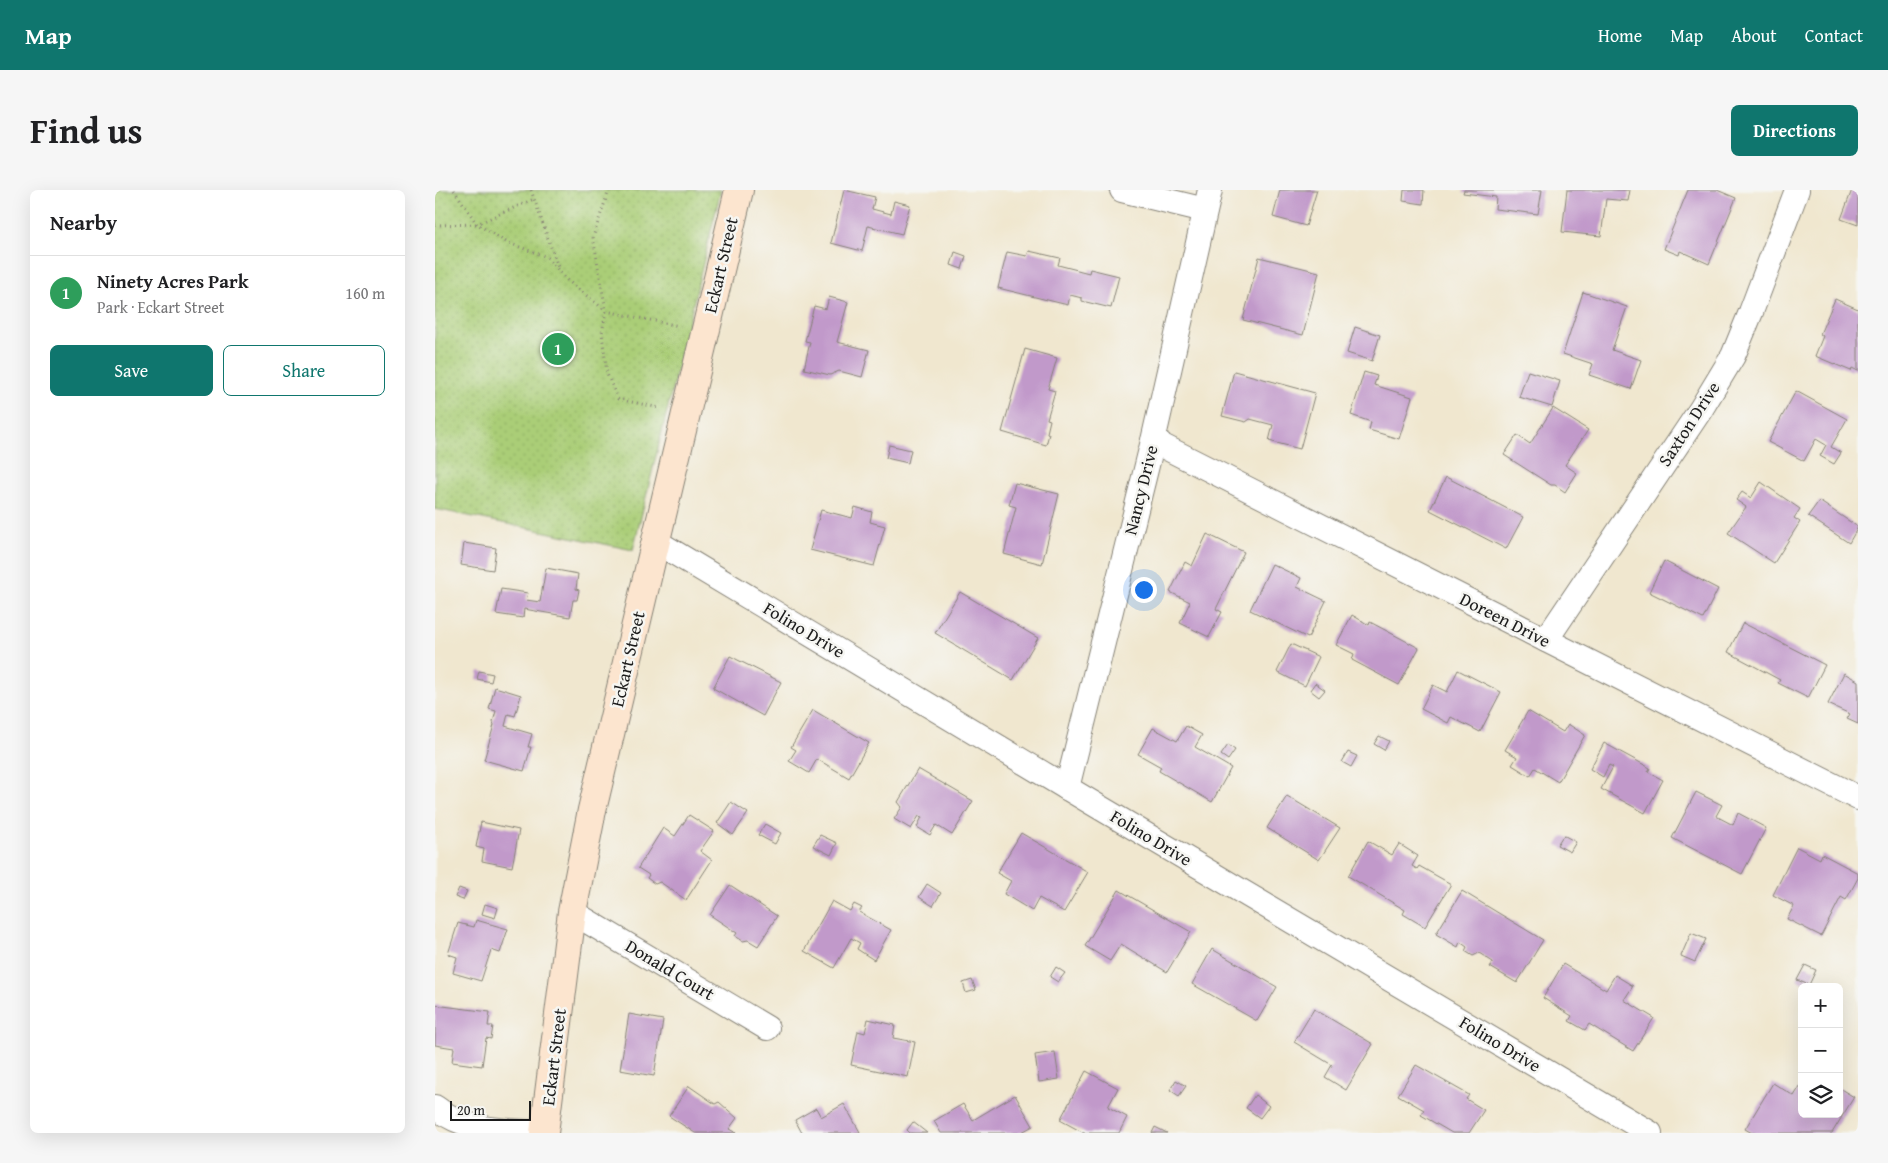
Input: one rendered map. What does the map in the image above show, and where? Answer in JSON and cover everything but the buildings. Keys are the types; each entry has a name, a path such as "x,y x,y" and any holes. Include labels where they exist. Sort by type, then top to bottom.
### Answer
{"street":[{"name":"Eckart Street","path":"544,1133 572,912 592,810 739,190"},
{"path":"1122,190 1208,200"},
{"name":"Saxton Drive","path":"1546,640 1701,409 1733,356 1797,190"},
{"name":"Nancy Drive","path":"1067,788 1153,441 1208,200"},
{"name":"Doreen Drive","path":"1153,441 1858,798"},
{"name":"Folino Drive","path":"655,541 1067,788 1650,1133"},
{"name":"Donald Court","path":"572,912 767,1028"},
{"path":"435,1107 461,1123 478,1128 544,1133"}],"path":[{"path":"454,190 477,224 506,242 547,257 567,280 606,311 705,331"},
{"path":"531,190 559,271"},
{"path":"609,190 593,237 606,311 602,332 607,374 618,399 685,413"},
{"path":"435,225 477,224 534,199"}],"green space":[{"path":"435,190 721,190 633,550 435,509"}],"place":[{"name":"Ninety Acres Park","path":"558,349"}]}
